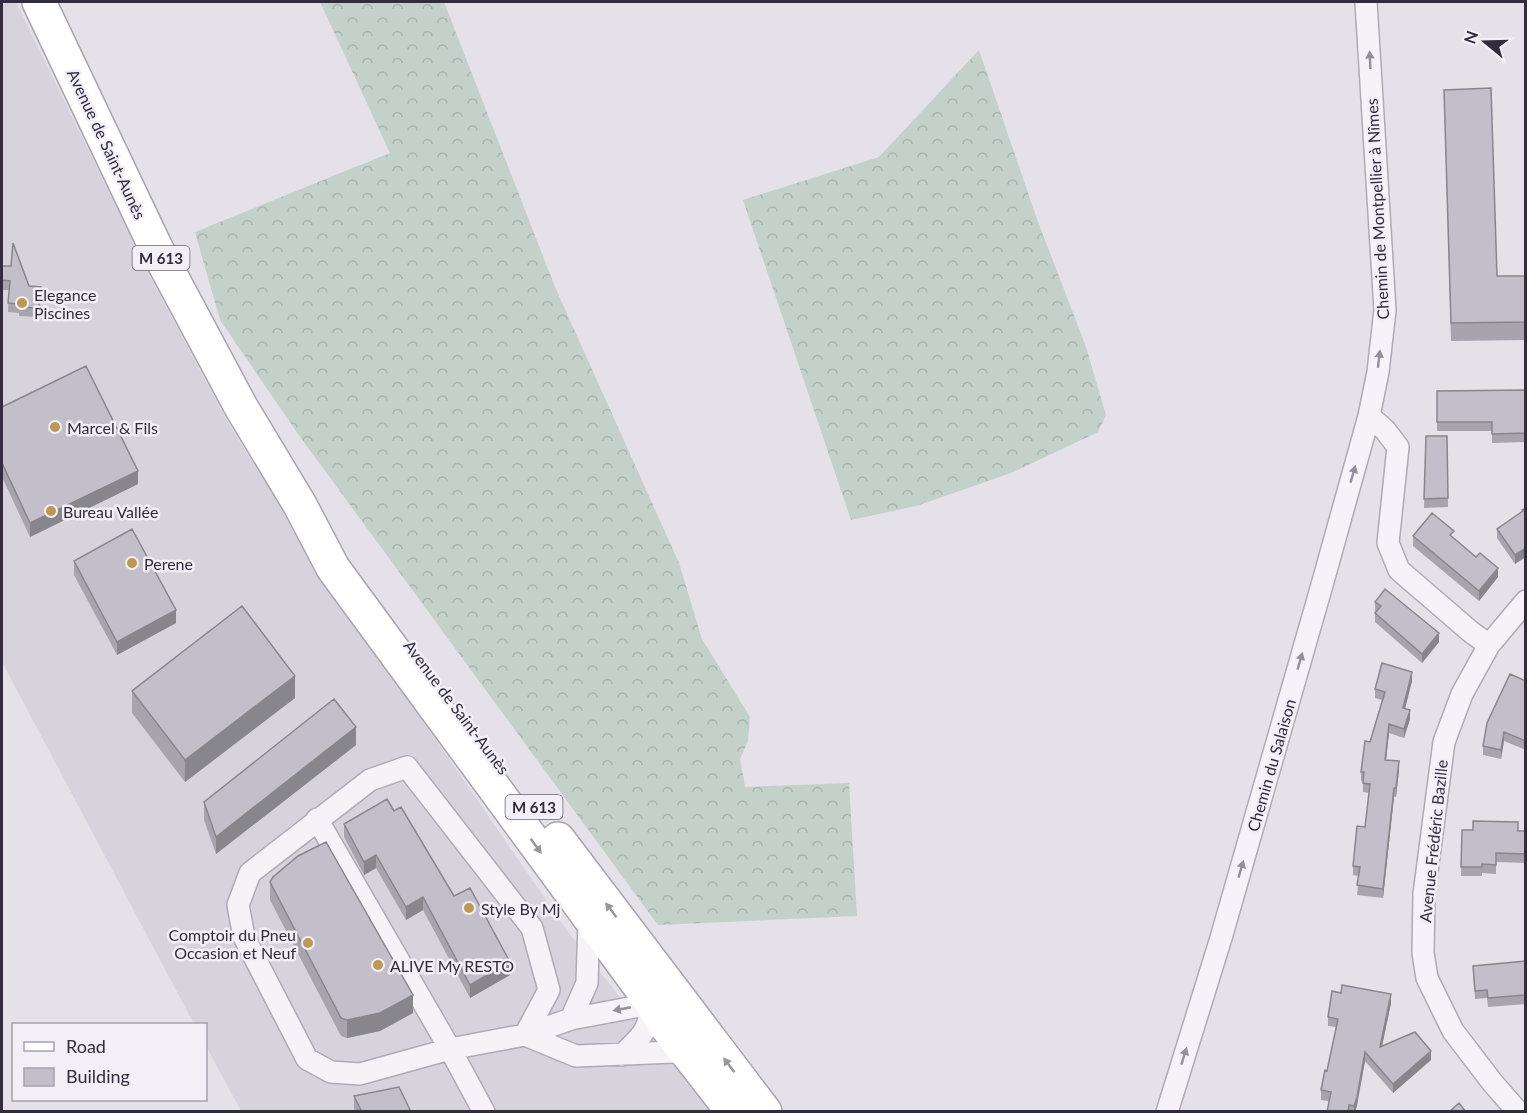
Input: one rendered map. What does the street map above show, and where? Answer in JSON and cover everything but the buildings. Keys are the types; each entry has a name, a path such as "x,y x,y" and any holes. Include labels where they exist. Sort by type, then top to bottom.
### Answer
{"main road":[{"name":"Avenue de Saint-Aunès","path":"39,2 156,248 241,407 300,505 333,568 589,920 765,1112"},
{"name":"Avenue de Saint-Aunès","path":"300,505 342,555 655,968 666,1002 663,1022 733,1112"}],"street":[{"name":"Chemin de Montpellier à Nîmes","path":"1366,2 1385,310 1378,372 1369,416"},
{"path":"1369,416 1385,430 1398,447 1388,543 1399,570 1471,632 1490,645"},
{"name":"Chemin du Salaison","path":"1167,1112 1221,938 1369,416"},
{"name":"Avenue Frédéric Bazille","path":"1518,1112 1453,1031 1427,978 1423,953 1424,894 1444,742 1461,694 1490,645 1526,602"},
{"path":"525,1035 549,990 532,928 407,767 370,780 250,873 238,905 244,937 307,1059 331,1072 360,1074 450,1049 525,1035 571,1019 666,1002"},
{"path":"317,819 484,1112"},
{"path":"571,1019 587,983 589,920"},
{"path":"622,1055 644,1034 651,1016 666,1002"},
{"path":"525,1035 576,1056 674,1052 690,1056"}],"shaded area":[{"path":"2,2 16,2 155,286 227,421 327,581 568,932 711,1111 241,1111 207,1048 207,1023 193,1023 2,662"}],"green space":[{"path":"320,2 444,2 555,287 679,563 702,639 750,717 748,741 740,759 745,787 849,783 857,916 658,925 298,434 220,320 195,232 390,153"},
{"path":"979,50 1038,222 1085,344 1106,415 1098,432 1011,473 916,506 851,520 743,200 879,157"}],"place":[{"name":"Elegance Piscines","path":"22,303"},
{"name":"Marcel & Fils","path":"55,427"},
{"name":"Bureau Vallée","path":"51,511"},
{"name":"Perene","path":"132,563"},
{"name":"Style By Mj","path":"469,908"},
{"name":"Comptoir du Pneu Occasion et Neuf","path":"308,943"},
{"name":"ALIVE My RESTO","path":"378,965"}]}
